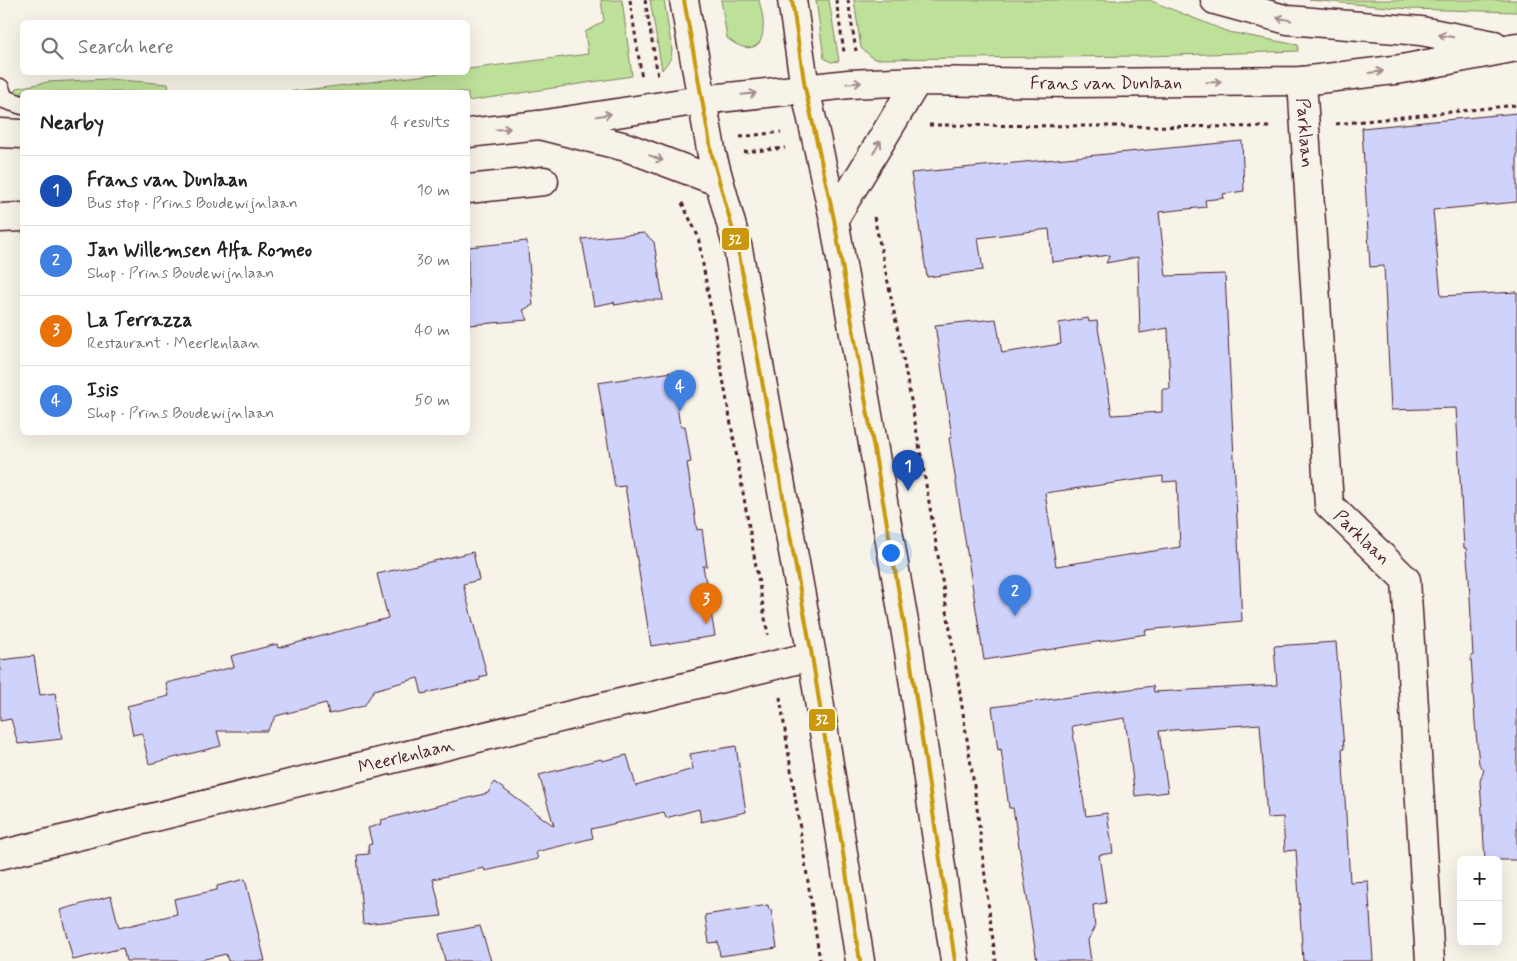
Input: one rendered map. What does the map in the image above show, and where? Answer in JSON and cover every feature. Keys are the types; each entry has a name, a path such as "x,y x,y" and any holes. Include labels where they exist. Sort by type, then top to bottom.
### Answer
{"main road":[{"path":"684,0 701,100 722,146 719,182 738,249 812,656 860,961"},
{"path":"792,0 805,88 834,219 909,651 956,961"},
{"name":"Frans van Dunlaan","path":"1215,0 1288,20 1421,31 1514,47"},
{"name":"Frans van Dunlaan","path":"470,133 539,125 701,100 864,83 917,81 1081,83 1302,81 1402,69 1514,47"},
{"path":"834,219 917,81"},
{"name":"Parklaan","path":"1302,81 1329,505 1406,580 1430,961"},
{"path":"539,125 626,147 719,182"},
{"path":"0,133 20,134"},
{"path":"470,189 544,181"},
{"path":"0,218 20,217"},
{"name":"Meerlenlaan","path":"0,855 774,667 812,656"}],"lane":[{"path":"0,88 4,99 20,104"}],"path":[{"path":"630,0 646,108"},
{"path":"646,0 657,71"},
{"path":"836,0 844,56"},
{"path":"848,0 858,63 864,83"},
{"path":"890,125 1306,127 1517,105"},
{"path":"722,146 789,131"},
{"path":"722,146 819,145"},
{"path":"672,164 678,193 698,236 774,667 820,961"},
{"path":"874,216 896,318 972,767 996,961"}],"green space":[{"path":"601,0 622,0 632,76 470,101 470,90 304,90 427,75 470,75 470,69 588,54 585,32 604,21"},
{"path":"650,0 664,0 672,50 671,58 662,70"},
{"path":"721,0 759,0 763,28 762,36 756,46 751,48 739,46 727,38"},
{"path":"816,0 829,0 839,61 831,62 824,58"},
{"path":"854,0 1149,0 1228,32 1298,45 1298,51 1147,56 874,59 861,48"},
{"path":"1309,0 1517,0 1517,12 1410,9"},
{"path":"108,79 168,84 169,90 20,90 20,98 15,94 17,88 48,82"}],"building":[{"path":"1517,113 1517,202 1433,210 1441,296 1517,292 1517,860 1502,860 1502,856 1485,856 1480,781 1484,770 1479,764 1475,722 1469,579 1466,548 1464,548 1456,408 1391,410 1384,266 1370,267 1362,128"},
{"path":"1242,141 1244,191 1223,194 1224,198 1205,200 1206,207 1159,212 1166,276 1225,274 1242,621 1145,630 1146,634 984,660 949,438 952,437 935,325 996,319 1002,353 1061,344 1059,323 1088,318 1089,322 1097,321 1112,415 1162,412 1162,389 1170,389 1168,328 1140,333 1138,257 1106,263 1110,255 1052,262 1049,229 978,238 983,270 927,277 911,173","holes":["1163,476 1163,482 1177,481 1180,547 1056,566 1045,493"]},
{"path":"644,233 654,242 663,300 643,300 615,305 614,302 594,306 582,239"},
{"path":"527,241 533,305 523,310 528,320 470,325 470,247"},
{"path":"672,372 680,426 685,426 691,462 687,463 697,530 702,529 707,566 703,566 715,636 651,646 625,486 615,487 598,383"},
{"path":"473,552 479,580 463,584 487,675 480,677 480,680 422,694 418,678 374,690 364,706 329,714 326,703 276,716 267,731 217,731 221,746 149,764 142,733 133,735 127,706 169,696 166,683 234,667 231,656 277,644 278,648 388,618 377,574"},
{"path":"1336,642 1344,749 1342,749 1350,882 1368,881 1373,961 1303,961 1296,850 1285,851 1283,817 1267,818 1260,724 1159,731 1168,792 1135,796 1125,718 1072,726 1086,816 1107,813 1113,853 1099,855 1106,903 1093,905 1095,928 1088,940 1091,961 1037,961 1013,808 1009,808 1001,749 998,750 992,707 1153,686 1154,692 1277,685 1274,646"},
{"path":"34,656 40,695 55,693 62,739 18,744 11,719 0,721 0,660"},
{"path":"736,746 746,812 701,822 699,809 666,818 664,812 591,829 593,838 536,852 538,859 485,871 484,868 433,879 442,916 363,924 357,855 369,854 368,845 372,844 368,828 382,824 381,820 488,793 494,782 554,826 539,775 601,759 602,761 627,755 636,786 693,769 690,754"},
{"path":"245,879 265,961 228,961 226,954 196,961 126,961 123,948 73,960 60,910 111,896 119,928 177,914 174,899 217,890 217,886"},
{"path":"768,905 769,910 771,909 777,948 720,956 718,942 709,943 705,915"},
{"path":"480,926 491,961 445,961 439,934"}],"transit line":[{"name":"32","path":"684,0 712,155 738,249 812,656 860,961"},
{"name":"32","path":"792,0 805,88 834,219 909,651 955,961"}],"place":[{"name":"Isis","path":"680,411"},
{"name":"Frans van Dunlaan","path":"908,491"},
{"name":"Jan Willemsen Alfa Romeo","path":"1015,616"},
{"name":"La Terrazza","path":"706,624"}]}
